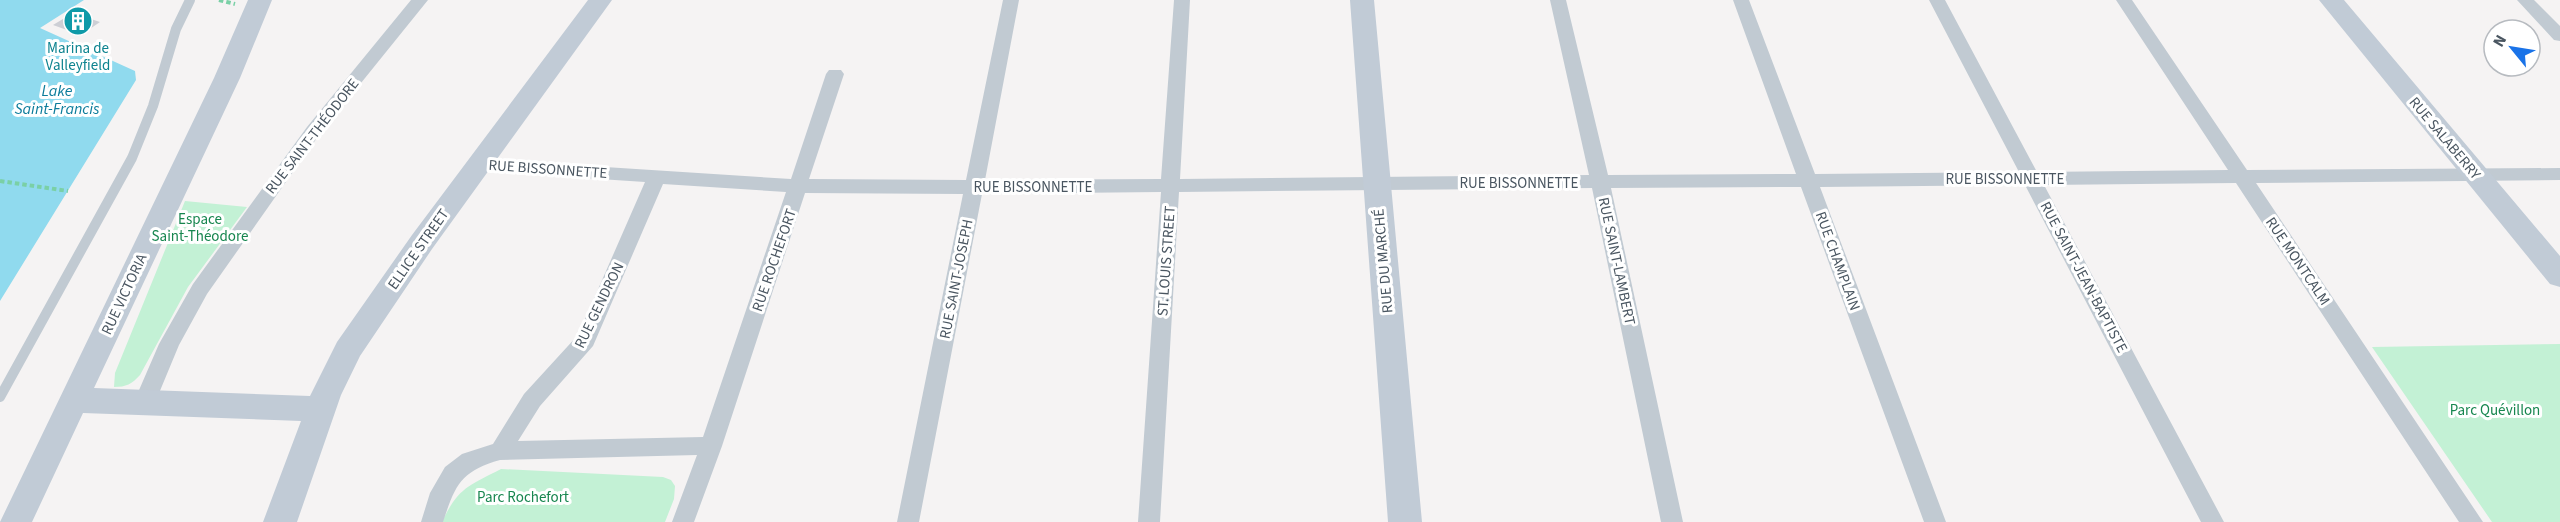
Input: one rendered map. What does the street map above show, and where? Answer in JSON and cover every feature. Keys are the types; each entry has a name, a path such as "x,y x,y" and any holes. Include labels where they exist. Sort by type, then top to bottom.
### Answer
{"street":[{"name":"RUE VICTORIA","path":"15,522 227,78 260,0"},
{"name":"RUE SAINT-THÉODORE","path":"144,404 169,344 200,289 229,246 313,131 420,0"},
{"name":"ELLICE STREET","path":"280,522 334,375 348,350 422,242 600,0"},
{"name":"RUE SAINT-JOSEPH","path":"908,522 1011,0"},
{"name":"ST. LOUIS STREET","path":"1149,522 1182,0"},
{"name":"RUE DU MARCHÉ","path":"1362,0 1405,522"},
{"name":"RUE SAINT-LAMBERT","path":"1558,0 1600,182 1672,522"},
{"name":"RUE CHAMPLAIN","path":"1741,0 1935,522"},
{"name":"RUE SAINT-JEAN-BAPTISTE","path":"1937,0 2213,522"},
{"name":"RUE MONTCALM","path":"2124,0 2472,522"},
{"name":"RUE SALABERRY","path":"2331,0 2560,276"},
{"path":"2525,0 2560,36"},
{"name":"RUE ROCHEFORT","path":"683,522 711,446 835,74"},
{"name":"RUE BISSONNETTE","path":"479,165 798,186 974,187 2560,174"},
{"name":"RUE GENDRON","path":"500,451 532,400 586,340 657,176"},
{"path":"74,400 321,409"},
{"path":"432,522 448,478 471,459 500,451 711,446"}],"lane":[{"path":"0,397 132,158 153,106 176,29 190,0"}],"path":[{"path":"0,181 68,191"}],"green space":[{"name":"Espace Saint-Théodore","path":"185,201 247,207 188,287 140,375 128,384 114,387 115,373"},
{"name":"Parc Quévillon","path":"2560,344 2560,522 2492,522 2372,347"},
{"name":"Parc Rochefort","path":"501,469 663,477 671,480 675,486 674,499 665,522 442,522 453,502 465,489"}],"water":[{"name":"Lake Saint-Francis","path":"0,0 84,0 40,28 135,71 136,80 0,301"}],"building":[{"name":"Marina de Valleyfield","path":"73,13 100,22 81,35 53,25"}],"place":[{"name":"Marina de Valleyfield","path":"78,21"}]}
